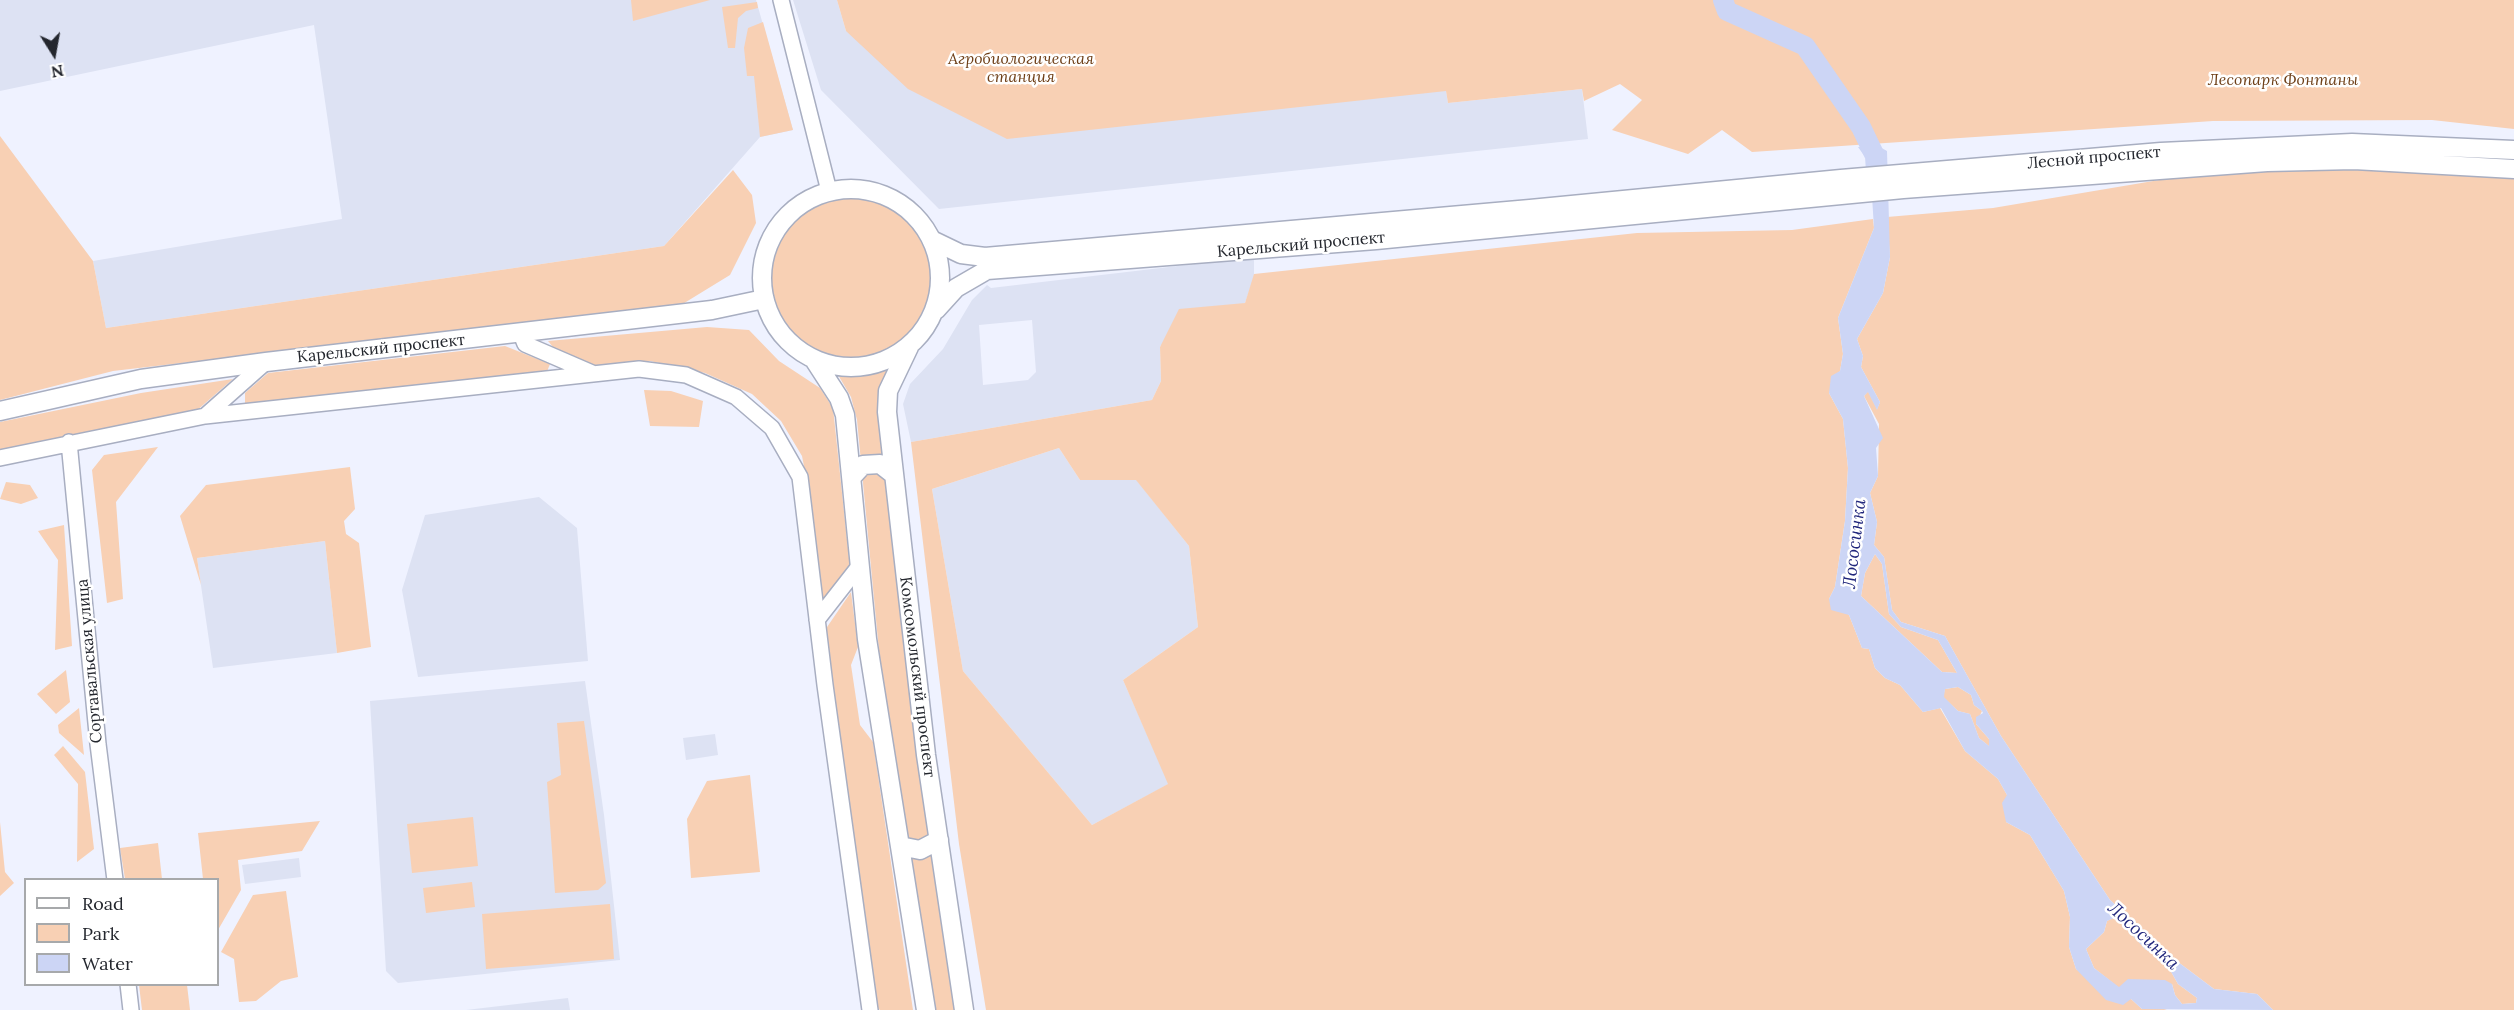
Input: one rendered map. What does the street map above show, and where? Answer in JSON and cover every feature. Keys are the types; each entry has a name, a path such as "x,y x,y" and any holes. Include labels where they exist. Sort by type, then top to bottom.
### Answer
{"main road":[{"name":"Лесной проспект","path":"1678,203 2036,171 2298,144 2352,143 2514,150"},
{"name":"Лесной проспект","path":"2036,171 2354,160 2514,169"},
{"path":"858,189 890,197 919,219 934,241 941,280 936,310 926,328 909,347 885,361 860,366 836,367 815,361 787,342 772,322 764,299 761,274 767,247 786,216 800,204 829,191 858,189"},
{"name":"Карельский проспект","path":"936,310 956,288 987,270 1678,203"},
{"name":"Карельский проспект","path":"934,241 961,254 985,258 1375,231"},
{"name":"Карельский проспект","path":"0,411 141,379 266,362 712,310 764,299"},
{"name":"Комсомольский проспект","path":"909,347 888,391 894,475 912,645 964,1010"},
{"path":"815,361 839,399 845,415 867,639 926,1010"},
{"path":"852,477 863,465 880,464 894,475"},
{"path":"900,846 920,850 939,840"}],"street":[{"path":"781,0 829,191"},
{"path":"521,334 525,344 595,374"},
{"path":"205,416 266,362"},
{"path":"0,458 69,442 205,416 639,369 687,375 736,397 772,428 800,477 855,912 870,1010"},
{"name":"Сортавальская улица","path":"69,442 98,744 115,878"},
{"path":"817,620 860,565"},
{"path":"128,986 131,1010"}],"shaded area":[{"path":"0,0 756,0 793,130 760,137 664,246 106,328 93,261 342,219 314,25 0,91"},
{"path":"793,0 837,0 846,31 1446,91 1448,103 1582,89 1588,139 939,209 821,90"},
{"path":"1254,257 1254,277 1245,303 1160,346 1161,381 1152,400 911,442 903,404 910,384 943,349 972,300 987,285 991,288","holes":["1032,320 1036,372 1028,380 983,385 979,325"]},
{"path":"1059,448 1080,480 1136,479 1189,546 1198,627 1123,680 1169,784 1092,825 963,671 932,489"},
{"path":"539,497 577,528 588,661 418,677 402,590 425,515"},
{"path":"325,541 337,653 213,668 197,558"},
{"path":"585,681 604,815 620,960 398,983 386,971 370,701"},
{"path":"715,734 718,755 686,760 683,738"},
{"path":"299,858 301,877 245,884 242,865"},
{"path":"568,998 570,1010 466,1010"}],"green space":[{"path":"631,0 710,0 633,21"},
{"path":"837,0 2514,0 2514,129 2432,120 2213,121 1752,152 1722,130 1688,154 1612,130 1642,100 1620,84 1584,101 1582,89 1448,103 1446,91 1007,139 908,89 846,31"},
{"path":"757,2 758,8 746,11 738,18 735,48 728,48 722,7"},
{"path":"763,22 793,130 760,137 754,76 747,76 744,48 748,28"},
{"path":"0,136 93,261 106,328 664,246 733,170 752,195 756,223 730,275 681,305 113,371 0,400"},
{"path":"2352,167 2514,178 2514,1010 2273,1010 2257,994 2214,989 2178,962 2110,900 2001,736 1945,636 1901,622 1892,610 1884,557 1874,545 1877,522 1870,493 1878,476 1879,424 1864,396 1868,391 1877,409 1880,402 1861,367 1863,356 1857,339 1883,293 1890,257 1887,217 1993,208 2183,176"},
{"path":"852,196 868,197 883,202 909,220 927,246 932,261 932,293 927,308 909,334 883,352 868,357 852,358 836,357 821,352 795,334 777,308 772,293 771,277 772,261 777,246 795,220 821,202 836,197"},
{"path":"1873,219 1874,228 1838,318 1843,354 1840,371 1829,393 1843,419 1848,468 1845,521 1835,587 1829,599 1849,615 1862,648 1869,649 1875,668 1885,678 1900,685 1923,712 1940,708 1965,751 1998,779 2007,795 2006,822 2030,835 2064,891 2070,917 2069,947 2076,969 2131,999 2142,1009 2158,1007 2167,1010 986,1010 959,844 911,442 1152,400 1161,381 1160,347 1179,309 1245,303 1254,274 1637,233 1792,230","holes":["1059,448 1080,480 1136,480 1189,546 1198,627 1123,680 1168,784 1092,825 963,671 932,489"]},
{"path":"707,327 749,330 779,361 820,388 833,408 850,568 823,601 812,507 802,456 781,421 752,394 705,373 650,361 590,366 553,347 548,341"},
{"path":"505,346 550,364 546,374 245,404 245,393 268,373"},
{"path":"889,368 879,416 904,650 932,855 957,1010 934,1010 879,651 857,420 851,397 837,373 863,375"},
{"path":"233,379 195,412 63,437 0,453 0,422 141,393"},
{"path":"644,390 671,391 703,401 699,427 650,426"},
{"path":"158,447 116,502 123,599 107,603 92,470 104,455"},
{"path":"350,467 355,509 344,521 346,534 359,543 371,647 337,653 325,541 197,558 201,585 180,516 206,485"},
{"path":"6,482 30,485 38,498 21,504 0,499"},
{"path":"64,525 72,646 55,650 58,560 38,531"},
{"path":"1875,554 1882,564 1889,614 1901,627 1938,640 1957,673 1942,672 1861,596 1865,573"},
{"path":"851,592 858,647 851,665 860,725 873,742 913,1010 880,1010 877,1007 825,630"},
{"path":"66,670 70,702 56,714 37,694"},
{"path":"1958,687 1971,695 1974,705 1982,711 1976,724 1989,739 1990,747 1979,738 1970,714 1958,711 1943,697 1945,689"},
{"path":"79,708 84,755 59,733 58,725"},
{"path":"584,721 606,883 598,890 555,893 547,782 561,775 557,723"},
{"path":"63,746 85,772 94,849 77,862 78,784 54,755"},
{"path":"750,775 760,872 691,878 687,819 707,781"},
{"path":"473,817 478,866 412,873 407,824"},
{"path":"320,821 302,851 238,860 241,890 219,928 219,878 203,878 198,833"},
{"path":"0,822 5,872 14,883 0,896"},
{"path":"158,843 162,878 125,878 120,848"},
{"path":"472,882 475,907 426,913 423,888"},
{"path":"286,891 298,977 281,981 256,1001 239,1002 234,959 221,952 253,895"},
{"path":"610,904 614,959 486,969 482,914"},
{"path":"2116,916 2145,949 2165,961 2178,984 2197,998 2196,1003 2182,1004 2175,995 2172,984 2119,988 2094,968 2086,949 2104,932 2107,921"},
{"path":"139,986 187,986 190,1010 142,1010"}],"water":[{"path":"1878,146 1887,151 1890,257 1883,293 1857,339 1863,356 1861,367 1880,402 1877,410 1868,392 1864,396 1883,438 1876,448 1878,476 1870,493 1877,522 1874,545 1884,557 1892,610 1901,622 1945,636 2001,736 2110,900 2178,962 2214,989 2257,994 2273,1010 2142,1009 2131,999 2123,1005 2106,1000 2076,969 2069,947 2070,917 2064,891 2030,835 2006,822 2002,803 2007,795 1998,779 1965,751 1941,708 1923,712 1900,685 1885,678 1875,668 1869,649 1862,648 1849,615 1831,610 1829,599 1835,587 1845,521 1848,468 1843,419 1829,393 1831,376 1840,371 1843,354 1838,318 1874,228 1870,164 1858,147","holes":["1875,554 1882,564 1889,614 1901,627 1938,640 1957,673 1942,672 1861,596 1865,573","1958,687 1971,695 1974,705 1983,713 1976,717 1976,724 1989,739 1989,746 1979,738 1970,714 1958,711 1944,697 1945,689","2116,917 2145,949 2165,961 2178,984 2197,998 2196,1003 2182,1004 2175,995 2172,984 2165,980 2128,979 2119,987 2094,968 2086,949 2104,932 2107,921"]}],"waterway":[{"name":"Лососинка","path":"1723,0 1727,11 1805,46 1861,127 1875,156 1876,171"}],"park label":[{"name":"Агробиологическая станция","path":"1021,68"},
{"name":"Лесопарк Фонтаны","path":"2283,80"}]}
